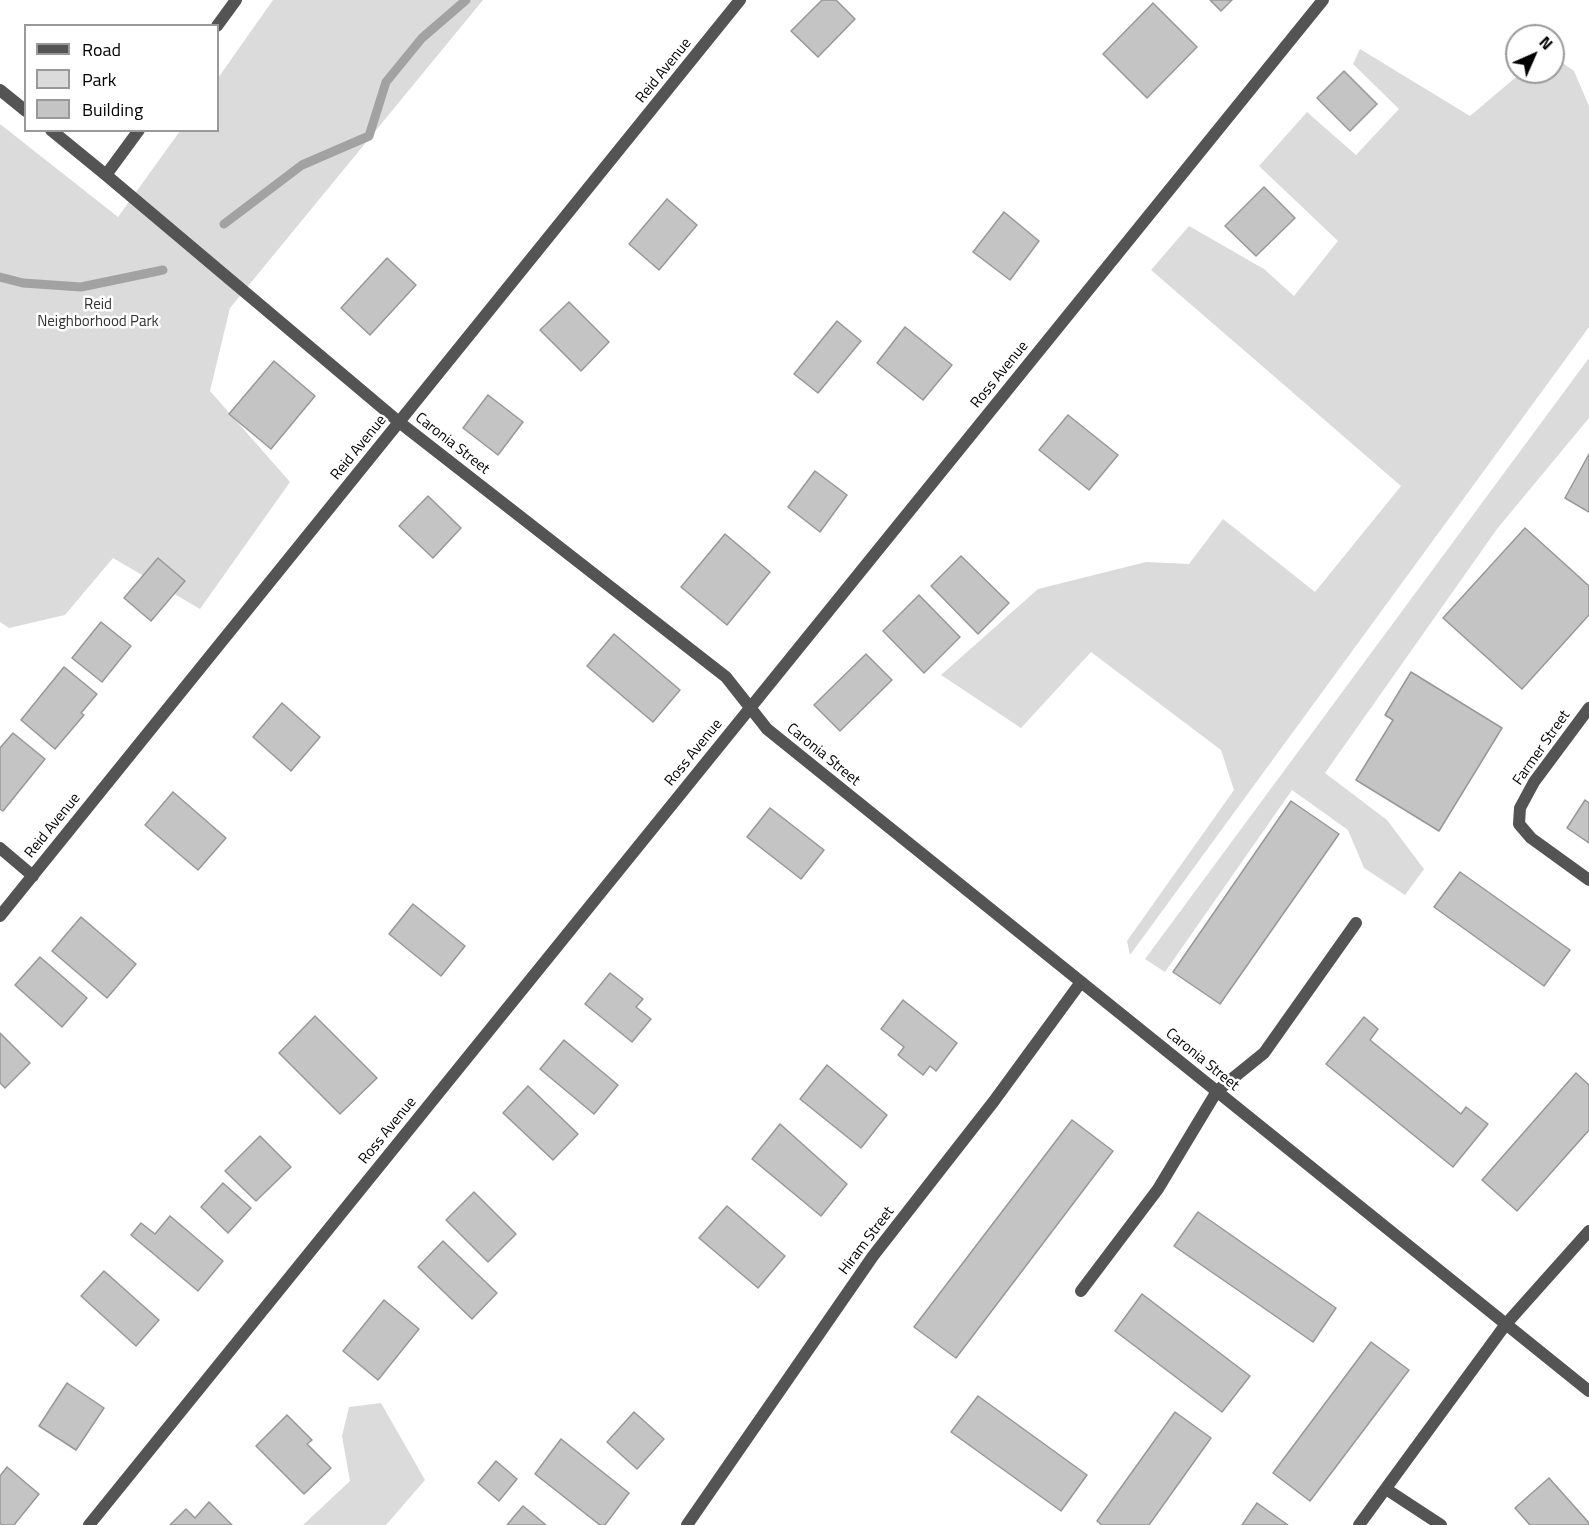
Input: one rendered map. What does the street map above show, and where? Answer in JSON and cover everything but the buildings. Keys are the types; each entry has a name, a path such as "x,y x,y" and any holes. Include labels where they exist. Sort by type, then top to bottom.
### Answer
{"street":[{"path":"218,24 236,0"},
{"name":"Reid Avenue","path":"0,916 740,0"},
{"name":"Ross Avenue","path":"89,1525 1323,0"},
{"path":"0,90 24,109"},
{"name":"Caronia Street","path":"53,132 399,422 726,677 766,729 1589,1391"},
{"path":"106,175 138,132"},
{"name":"Farmer Street","path":"1589,708 1534,782 1520,808 1519,824 1531,838 1589,880"},
{"path":"0,848 33,876"},
{"path":"1082,1291 1158,1190 1217,1091 1264,1053 1356,922"},
{"name":"Hiram Street","path":"687,1525 873,1256 994,1101 1082,982"},
{"path":"1359,1525 1506,1324 1589,1232"},
{"path":"1386,1489 1441,1525"}],"green space":[{"name":"Reid Neighborhood Park","path":"273,0 483,0 230,308 210,391 290,482 200,609 113,558 65,615 9,628 0,622 0,124 118,217 179,132 219,132 219,77"},
{"path":"1360,49 1470,116 1508,84 1565,84 1565,65 1574,71 1589,106 1589,327 1130,955 1127,941 1234,790 1221,750 1091,652 1021,728 941,675 1038,589 1146,562 1189,564 1223,519 1315,592 1401,486 1151,270 1189,226 1264,269 1294,296 1338,241 1259,166 1307,112 1356,155 1399,109 1353,64"},
{"path":"1589,358 1589,418 1497,529 1325,773 1387,820 1424,869 1405,895 1364,868 1348,830 1292,790 1165,972 1145,959"},
{"path":"381,1403 425,1480 386,1525 303,1525 350,1481 342,1436 349,1407"}],"waterway":[{"path":"224,224 302,165 369,136 386,82 422,38 466,0"},
{"path":"0,277 23,283 81,287 163,270"}]}
